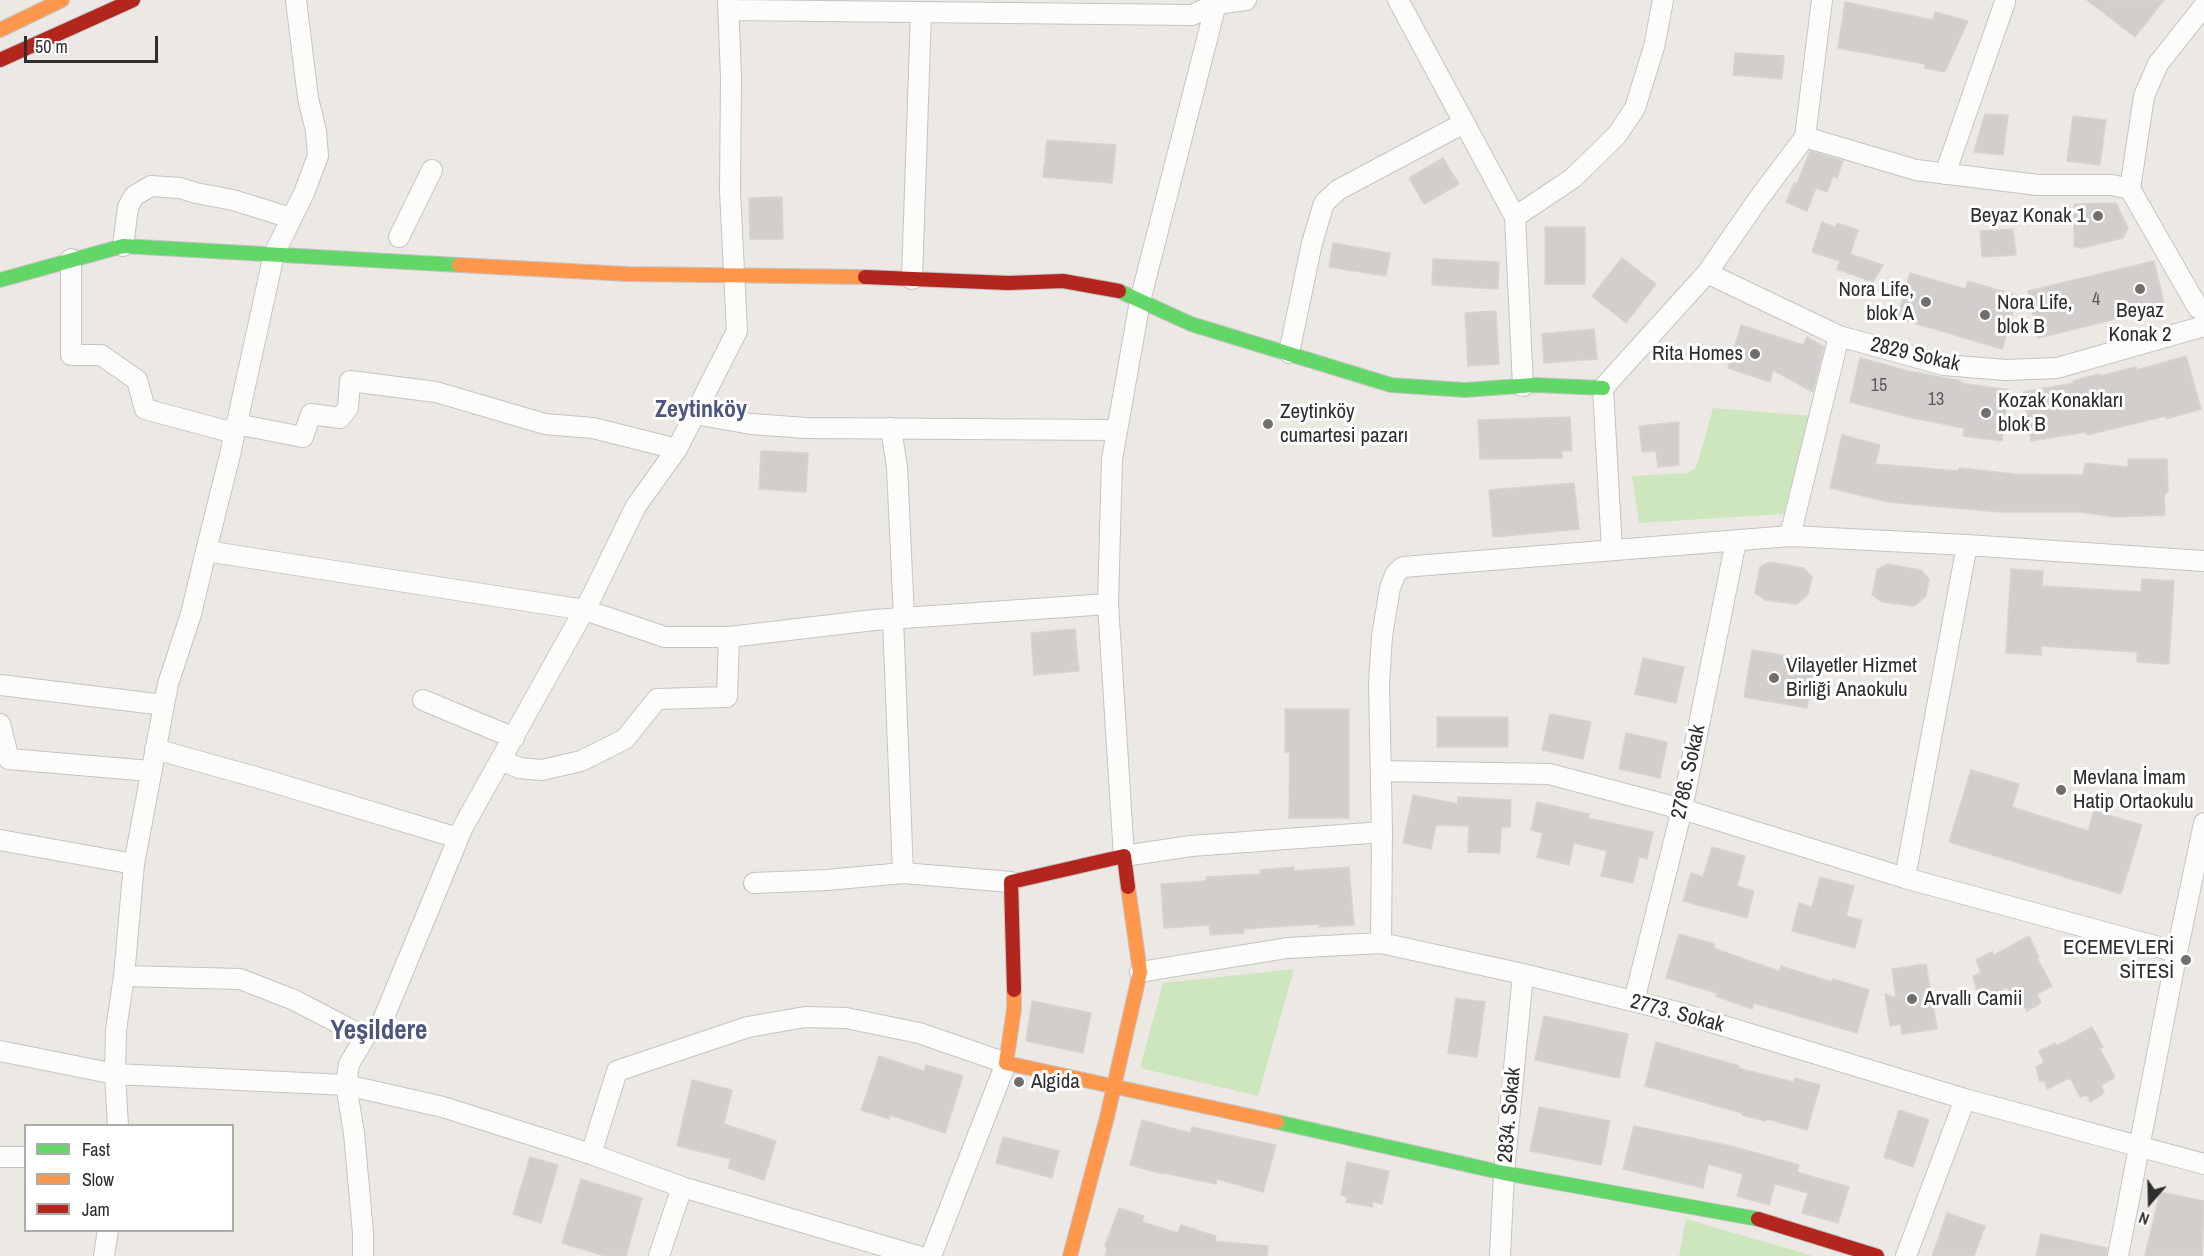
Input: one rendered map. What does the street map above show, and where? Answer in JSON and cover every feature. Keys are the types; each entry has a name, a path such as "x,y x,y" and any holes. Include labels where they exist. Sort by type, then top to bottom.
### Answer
{"street":[{"path":"0,30 62,0"},
{"path":"0,60 133,0"},
{"path":"118,1124 115,1074 116,1030 124,976 134,864 150,771 168,684 191,614 274,254 304,194 318,156 316,131 308,98 296,0"},
{"path":"363,1256 354,1133 346,1085 350,1064 365,1037 382,1022 458,838 585,610 636,506 677,449 737,331 730,191 728,5 921,12 1192,15 1217,2 1246,0"},
{"path":"1398,0 1515,217 1523,386"},
{"path":"1515,217 1573,178 1617,135 1635,108 1654,47 1663,0"},
{"path":"1612,550 1603,388 1707,273 1805,137 1822,0"},
{"path":"1945,174 2002,1"},
{"path":"1070,1256 1140,972 1124,856 1108,604 1112,459 1140,301 1217,2"},
{"path":"2204,6 2158,64 2144,96 2130,189 2198,308 2204,310"},
{"path":"912,279 921,12"},
{"path":"1289,353 1312,243 1324,203 1338,190 1464,123"},
{"path":"1805,137 1916,170 2038,184 2112,184 2130,189"},
{"path":"399,237 432,170"},
{"path":"123,246 128,207 134,196 151,186 180,188 233,200 291,218"},
{"path":"0,280 123,246 627,274 1008,283 1063,281 1116,290 1191,324 1391,385 1465,390 1523,386 1603,388"},
{"path":"71,259 71,355 101,355 137,380 145,409 235,428 303,437 311,414 340,418 348,408 350,381 436,392 545,424 593,428 677,449"},
{"name":"2829 Sokak","path":"1707,273 1839,336 1944,365 2006,370 2058,368 2204,326"},
{"path":"1790,536 1839,336"},
{"path":"695,414 751,424 806,428 1117,430"},
{"path":"891,428 897,467 903,873"},
{"path":"1381,943 1382,832 1379,684 1382,636 1390,588 1396,573 1403,567 1790,536 2204,561"},
{"name":"2786. Sokak","path":"1634,1002 1682,809 1736,541"},
{"path":"1905,878 1967,545"},
{"path":"206,551 585,610 665,637 729,637 899,619 1108,604"},
{"path":"501,760 519,768 542,770 581,761 625,739 657,699 727,697 729,637"},
{"path":"0,686 164,705"},
{"path":"423,700 514,738"},
{"path":"0,724 9,759 150,771"},
{"path":"155,749 458,838"},
{"path":"1381,771 1549,774 1682,809 1905,878 2177,952"},
{"path":"2118,1256 2204,823"},
{"path":"754,883 827,880 903,873 1011,882 1124,856 1191,846 1382,832"},
{"path":"0,840 134,864"},
{"path":"931,1256 1006,1063 1014,1009 1011,882"},
{"name":"2773. Sokak","path":"1140,972 1287,948 1381,943 1523,974 1682,1013 1965,1099 2204,1164"},
{"name":"2834. Sokak","path":"1500,1256 1504,1173 1523,974"},
{"path":"124,976 240,979 294,1000 365,1037"},
{"path":"591,1154 617,1071 748,1027 805,1017 846,1018 919,1033 1006,1063 1114,1085 1504,1173 1747,1215 1877,1256"},
{"path":"0,1051 115,1074 346,1085 443,1107 591,1154 682,1187 918,1256"},
{"path":"1906,1256 1965,1099"},
{"path":"0,1157 24,1157"},
{"path":"659,1256 682,1187"},
{"path":"104,1256 108,1232"}],"green space":[{"path":"1713,408 1812,416 1789,510 1783,514 1639,523 1632,476 1688,473 1694,469"},
{"path":"1294,969 1258,1096 1140,1068 1163,983"},
{"path":"1686,1219 1813,1256 1679,1256"}],"building":[{"path":"2087,0 2164,0 2135,37"},
{"path":"1845,2 1933,20 1935,12 1968,21 1945,72 1925,68 1925,64 1838,48"},
{"path":"1735,53 1784,56 1782,79 1733,75"},
{"path":"1985,114 2008,115 2003,155 1974,152"},
{"path":"2073,116 2106,120 2100,165 2067,161"},
{"path":"1047,140 1116,145 1112,183 1043,177"},
{"path":"1810,151 1843,161 1837,178 1833,176 1827,192 1816,188 1807,211 1786,202 1794,183 1797,184"},
{"path":"1443,158 1459,184 1424,204 1409,178"},
{"path":"782,197 783,239 750,239 749,198"},
{"name":"Beyaz Konak 1","path":"2116,203 2128,228 2123,238 2082,248 2074,246 2074,204"},
{"path":"1822,222 1835,227 1837,223 1858,230 1850,254 1883,265 1873,282 1837,269 1840,261 1812,252"},
{"path":"1545,227 1585,227 1585,284 1545,284"},
{"path":"2013,229 2016,255 1982,257 1980,231"},
{"path":"1333,243 1390,253 1386,276 1329,267"},
{"path":"1622,258 1656,284 1626,323 1592,296"},
{"path":"1433,259 1499,262 1498,289 1432,285"},
{"path":"2154,261 2165,307 2038,338 2028,291"},
{"path":"1910,273 1965,289 1968,281 2018,296 2002,349 1897,318"},
{"path":"1496,311 1499,364 1468,366 1465,313"},
{"path":"1741,325 1803,345 1807,337 1824,347 1813,392 1773,370 1770,382 1728,368"},
{"path":"1594,329 1597,359 1544,363 1542,334"},
{"path":"2186,356 2201,409 2166,419 2166,416 2087,435 2086,432 2031,441 2023,392 2074,383 2073,381 2099,374 2099,376 2136,367 2137,370"},
{"path":"1860,358 1908,371 1961,381 1960,383 2009,390 2002,441 1963,436 1964,428 1912,418 1850,402"},
{"path":"1570,417 1572,451 1562,451 1562,458 1480,459 1478,420"},
{"path":"1679,422 1679,465 1658,467 1656,451 1642,452 1639,426"},
{"path":"1842,435 1880,445 1875,464 1958,471 1959,468 2015,474 2083,475 2085,463 2128,467 2128,459 2167,459 2168,491 2164,496 2165,515 2117,517 2080,512 2001,512 1888,502 1830,488"},
{"path":"761,451 808,453 806,492 759,489"},
{"path":"1574,483 1579,529 1493,537 1489,490"},
{"path":"1770,562 1804,568 1812,577 1808,594 1797,604 1765,600 1755,593 1760,567"},
{"path":"1887,564 1921,570 1929,579 1926,596 1914,606 1882,602 1872,595 1877,570"},
{"path":"2011,569 2043,571 2042,586 2141,592 2142,579 2174,581 2169,664 2137,662 2137,652 2041,646 2041,655 2006,653"},
{"path":"1075,629 1079,671 1034,675 1031,633"},
{"path":"1752,650 1815,661 1807,708 1744,697"},
{"path":"1643,658 1684,667 1676,703 1635,694"},
{"path":"1285,709 1349,709 1349,818 1289,818 1290,752 1285,752"},
{"path":"1550,714 1591,722 1583,759 1542,750"},
{"path":"1437,717 1508,717 1508,747 1437,747"},
{"path":"1626,733 1667,742 1660,778 1619,769"},
{"path":"1971,770 2019,784 2012,807 2088,831 2094,811 2142,825 2121,894 1949,842"},
{"path":"1413,795 1458,804 1458,797 1511,800 1510,827 1501,827 1500,853 1468,852 1469,826 1436,825 1431,849 1403,843"},
{"path":"1537,802 1589,814 1588,818 1653,832 1647,859 1639,857 1633,883 1601,876 1607,851 1574,843 1569,865 1537,857 1543,833 1531,830"},
{"path":"1712,847 1745,856 1737,886 1754,891 1747,918 1683,901 1691,873 1703,877"},
{"path":"1294,867 1294,871 1349,867 1354,925 1319,927 1319,924 1244,929 1244,933 1210,935 1209,925 1164,928 1161,884 1206,881 1206,877 1260,874 1260,870"},
{"path":"1820,877 1854,886 1846,916 1862,920 1855,948 1792,931 1799,903 1812,907"},
{"path":"1679,934 1714,944 1713,948 1779,971 1781,966 1832,982 1833,979 1869,990 1857,1033 1754,1003 1752,1009 1716,996 1717,993 1666,978"},
{"path":"2029,936 2039,957 2037,958 2052,986 2037,994 2041,1003 2027,1011 2023,1004 2016,1007 2007,987 1983,999 1982,990 1977,991 1973,976 1981,973 1976,960 1992,952 1994,955"},
{"name":"Arvallı Camii","path":"1926,964 1937,1029 1902,1034 1901,1024 1890,1026 1885,994 1896,998 1892,969"},
{"path":"1456,998 1485,1002 1477,1057 1448,1053"},
{"path":"1032,1001 1091,1013 1083,1053 1026,1041"},
{"path":"1544,1016 1628,1034 1619,1078 1535,1060"},
{"path":"2092,1027 2103,1047 2100,1049 2115,1077 2101,1085 2104,1093 2090,1102 2087,1095 2080,1097 2070,1078 2047,1089 2045,1081 2040,1082 2036,1067 2044,1063 2039,1051 2055,1043 2057,1046"},
{"path":"1656,1042 1739,1066 1738,1068 1793,1082 1795,1078 1820,1085 1807,1130 1742,1115 1742,1113 1645,1086"},
{"path":"879,1056 924,1071 926,1065 963,1076 945,1133 890,1115 889,1119 861,1110"},
{"path":"692,1080 732,1090 724,1124 776,1141 764,1180 728,1168 731,1159 677,1146"},
{"path":"1539,1107 1610,1121 1601,1165 1530,1151"},
{"path":"1899,1110 1929,1120 1913,1167 1884,1157"},
{"path":"1142,1120 1190,1133 1192,1127 1276,1145 1263,1192 1217,1179 1216,1184 1130,1165"},
{"path":"1634,1126 1731,1146 1799,1165 1797,1172 1849,1187 1838,1223 1802,1213 1808,1193 1775,1184 1769,1205 1737,1196 1743,1174 1708,1164 1703,1188 1623,1169"},
{"path":"1003,1137 1059,1151 1052,1178 996,1163"},
{"path":"530,1157 558,1165 541,1223 513,1214"},
{"path":"1347,1162 1389,1171 1382,1204 1373,1202 1372,1207 1346,1202 1347,1197 1341,1195"},
{"path":"581,1179 642,1198 626,1256 605,1256 562,1243"},
{"path":"2160,1192 2204,1201 2202,1256 2145,1256"},
{"path":"1119,1208 1144,1216 1142,1222 1178,1233 1181,1225 1216,1236 1215,1241 1268,1246 1267,1256 1105,1256 1107,1249 1105,1245"},
{"path":"1947,1213 1985,1226 1974,1256 1932,1256"},
{"path":"2041,1234 2107,1248 2106,1256 2036,1256"}],"traffic: fast":[{"path":"0,280 123,246 459,265"},
{"path":"1119,291 1191,324 1391,385 1465,390 1534,385 1603,388"},
{"path":"1277,1122 1504,1173 1758,1219"}],"traffic: slow":[{"path":"0,30 62,0"},
{"path":"459,265 627,274 865,277"},
{"path":"1070,1256 1107,1117 1140,972 1128,887"},
{"path":"1014,990 1014,1009 1006,1063 1277,1122"}],"traffic: jam":[{"path":"0,60 133,0"},
{"path":"865,277 1008,283 1063,281 1119,291"},
{"path":"1014,990 1011,882 1124,856 1128,887"},
{"path":"1758,1219 1877,1256"}],"place":[{"name":"Beyaz Konak 1","path":"2098,216"},
{"name":"Beyaz Konak 2","path":"2140,289"},
{"name":"Nora Life, blok A","path":"1926,302"},
{"name":"Nora Life, blok B","path":"1985,315"},
{"name":"Rita Homes","path":"1755,354"},
{"name":"Kozak Konakları blok B","path":"1986,413"},
{"name":"Zeytinköy cumartesi pazarı","path":"1268,424"},
{"name":"Vilayetler Hizmet Birliği Anaokulu","path":"1774,678"},
{"name":"Mevlana İmam Hatip Ortaokulu","path":"2061,790"},
{"name":"ECEMEVLERİ SİTESİ","path":"2186,960"},
{"name":"Arvallı Camii","path":"1912,999"},
{"name":"Algida","path":"1019,1082"}],"district":[{"name":"Zeytinköy","path":"701,411"},
{"name":"Yeşildere","path":"379,1032"}]}
